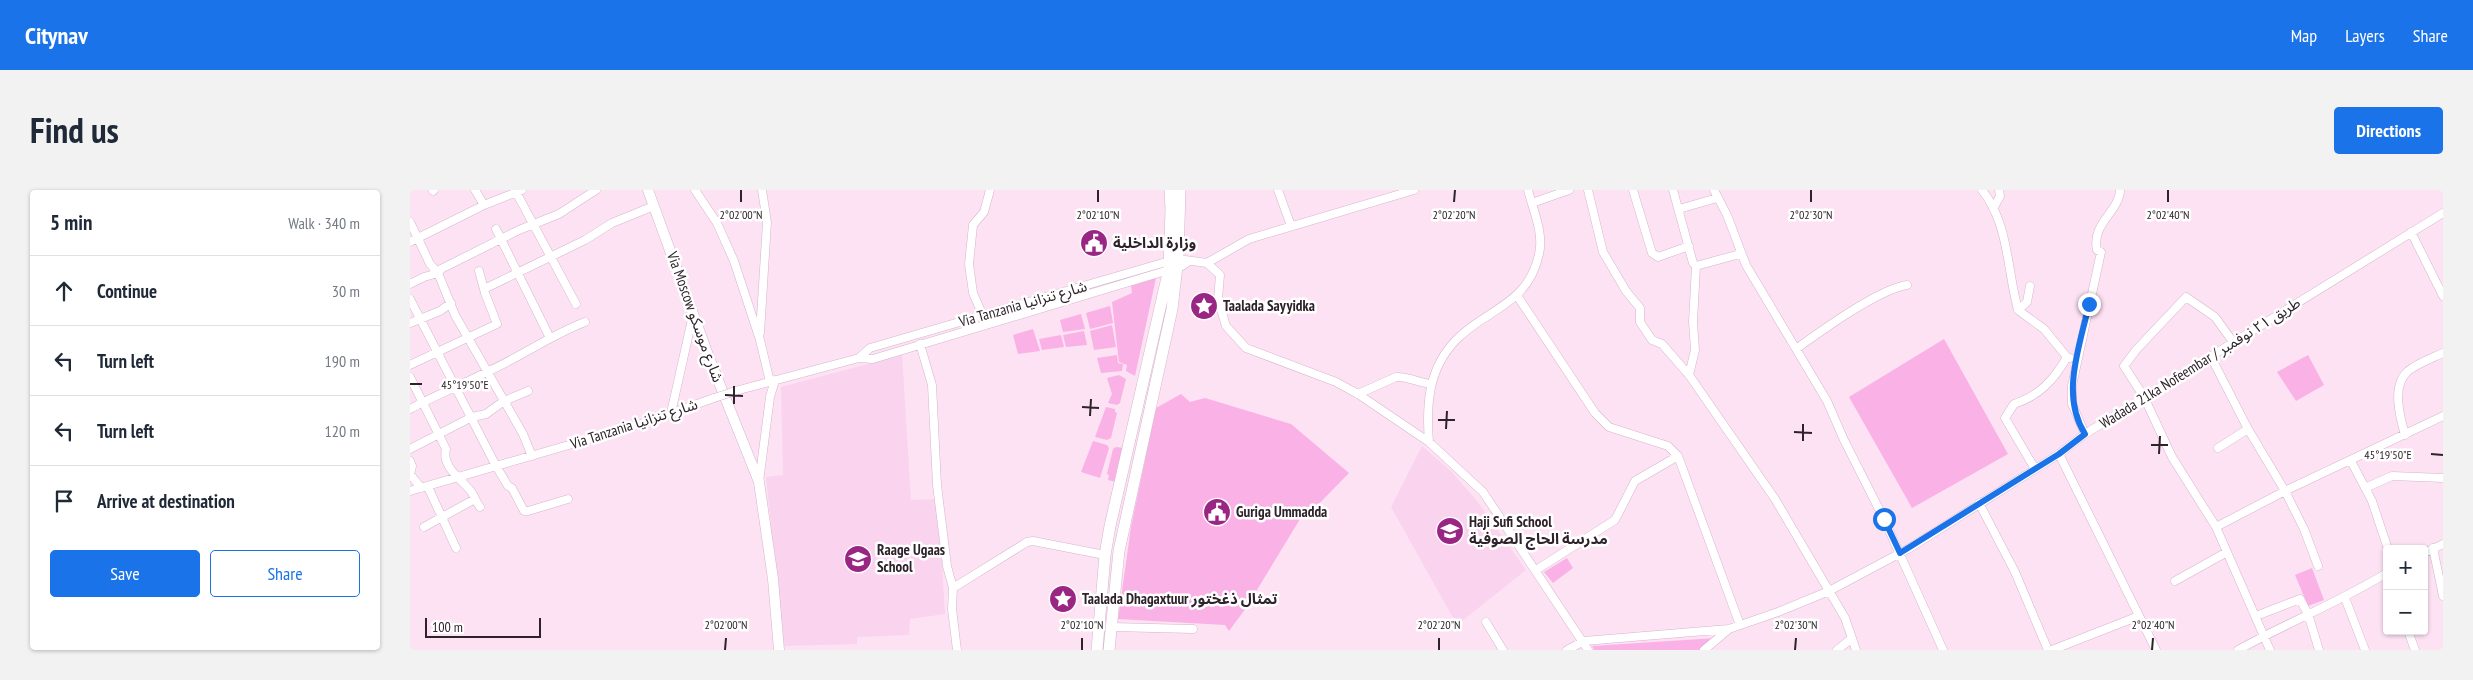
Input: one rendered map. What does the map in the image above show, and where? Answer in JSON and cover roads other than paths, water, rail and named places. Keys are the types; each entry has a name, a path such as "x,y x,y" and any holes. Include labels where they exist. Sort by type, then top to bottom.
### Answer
{"highway":[{"path":"1170,190 1176,263"},
{"path":"1097,650 1105,555 1149,385 1176,263 1180,190"},
{"path":"1109,650 1113,601 1149,385"},
{"path":"1100,603 1113,601"}],"main road":[{"name":"Via Moscow شارع موسكو","path":"648,190 759,482 773,579 779,650"}],"street":[{"path":"475,190 484,205"},
{"path":"410,284 438,273 441,269 518,230 533,226 559,214 596,190"},
{"path":"695,190 717,223 734,261 773,381 759,482"},
{"path":"760,340 767,222 762,190"},
{"path":"982,316 973,293 969,264 973,224 984,212 990,190"},
{"path":"1278,190 1291,226"},
{"path":"1414,190 1291,226 1237,245 1207,264 1220,276 1218,299 1226,326 1246,348 1336,382 1358,394 1429,442 1483,492 1584,641 1588,650"},
{"path":"1429,442 1427,406 1431,384 1443,357 1456,339 1518,296 1529,278 1539,253 1540,239 1528,190"},
{"path":"1532,203 1569,190"},
{"path":"1588,190 1603,252 1640,308 1640,322 1652,340 1662,344 1689,375 1775,498 1845,618 1856,650"},
{"path":"1633,190 1652,253 1658,257 1690,246"},
{"path":"1673,190 1690,246 1693,263 1696,266 1693,322 1695,350 1689,375"},
{"path":"1982,190 1994,207 2003,231 2018,310 2044,329 2067,358 2077,359"},
{"path":"1994,207 2000,196 1998,190"},
{"path":"2085,434 2072,404 2072,386 2101,252 2097,250 2096,246 2099,230 2118,200 2120,190"},
{"path":"414,241 484,205 518,191 533,226 576,304"},
{"path":"1679,209 1715,194 1726,215 1740,254 1827,400 1900,553 1943,650"},
{"path":"484,289 551,258 612,223 654,206"},
{"name":"Wadada 21ka Nofeembar / طريق ٢١ نوفمبر","path":"1729,629 1778,612 1829,591 1900,553 2059,454 2085,434 2144,397 2211,358 2443,213"},
{"path":"410,222 414,241 438,273 455,315 523,434 532,456"},
{"path":"496,229 519,273 530,302 550,338"},
{"path":"2411,232 2443,296"},
{"path":"1696,266 1740,254"},
{"name":"Via Tanzania شارع تنزانيا","path":"410,492 671,413 739,390 858,358 873,358 920,344 1176,263"},
{"name":"Via Tanzania شارع تنزانيا","path":"858,358 870,348 1176,263 1207,264"},
{"path":"410,365 497,324 484,289 480,271"},
{"path":"1796,349 1826,328 1887,292 1908,285"},
{"path":"2018,310 2027,302 2030,286"},
{"path":"1518,296 1595,413 1609,427 1668,446 1678,456 1740,625"},
{"path":"2234,342 2215,317 2186,297 2124,364 2144,397 2172,457 2216,527 2270,650"},
{"path":"410,299 496,466 508,486 512,488 524,511 568,499"},
{"path":"410,323 440,311 451,303"},
{"path":"671,413 693,311"},
{"path":"963,321 965,330"},
{"path":"410,408 455,385 487,372 584,322"},
{"path":"920,344 932,385 937,485 947,566 953,588 952,609 957,650"},
{"path":"2405,435 2399,410 2398,393 2403,380 2408,372 2443,353"},
{"path":"2035,468 2005,418 2014,404 2031,398 2047,386 2067,358"},
{"path":"2211,358 2248,429 2285,491 2304,529 2318,566"},
{"path":"1358,394 1402,376 1416,382 1431,384"},
{"path":"410,377 446,449 445,454 451,469 480,507"},
{"path":"410,449 472,417 486,414 504,402 528,391"},
{"path":"2216,527 2285,491 2443,416"},
{"path":"2218,448 2248,429"},
{"path":"2059,454 2156,650"},
{"path":"1536,570 1615,520 1634,481 1678,456"},
{"path":"410,461 412,466 410,474 424,487 456,548"},
{"path":"2351,461 2365,488 2386,545"},
{"path":"2365,488 2392,476 2443,478"},
{"path":"424,527 475,499"},
{"path":"1979,503 2015,572 2048,650"},
{"path":"953,588 1027,542 1034,541 1105,555"},
{"path":"2428,550 2443,544"},
{"path":"2433,548 2443,596"},
{"path":"2175,581 2227,552"},
{"path":"2238,650 2308,614 2345,598 2383,575"},
{"path":"2345,598 2365,650"},
{"path":"2256,616 2297,599 2302,602 2308,614 2319,650"},
{"path":"2052,650 2138,616"},
{"path":"1486,622 1502,650"},
{"path":"1112,627 1193,629"},
{"path":"1567,650 1584,641 1729,629"},
{"path":"1704,650 1729,629"},
{"path":"2409,635 2415,650"},
{"path":"1837,650 1851,639"}],"place":[{"name":"وزارة الداخلية","path":"1094,243"},
{"name":"Taalada Sayyidka","path":"1204,306"},
{"name":"Guriga Ummadda","path":"1217,512"},
{"name":"Haji Sufi School مدرسة الحاج الصوفية","path":"1450,531"},
{"name":"Raage Ugaas School","path":"858,559"},
{"name":"Taalada Dhagaxtuur تمثال ذغختور","path":"1063,599"}]}
